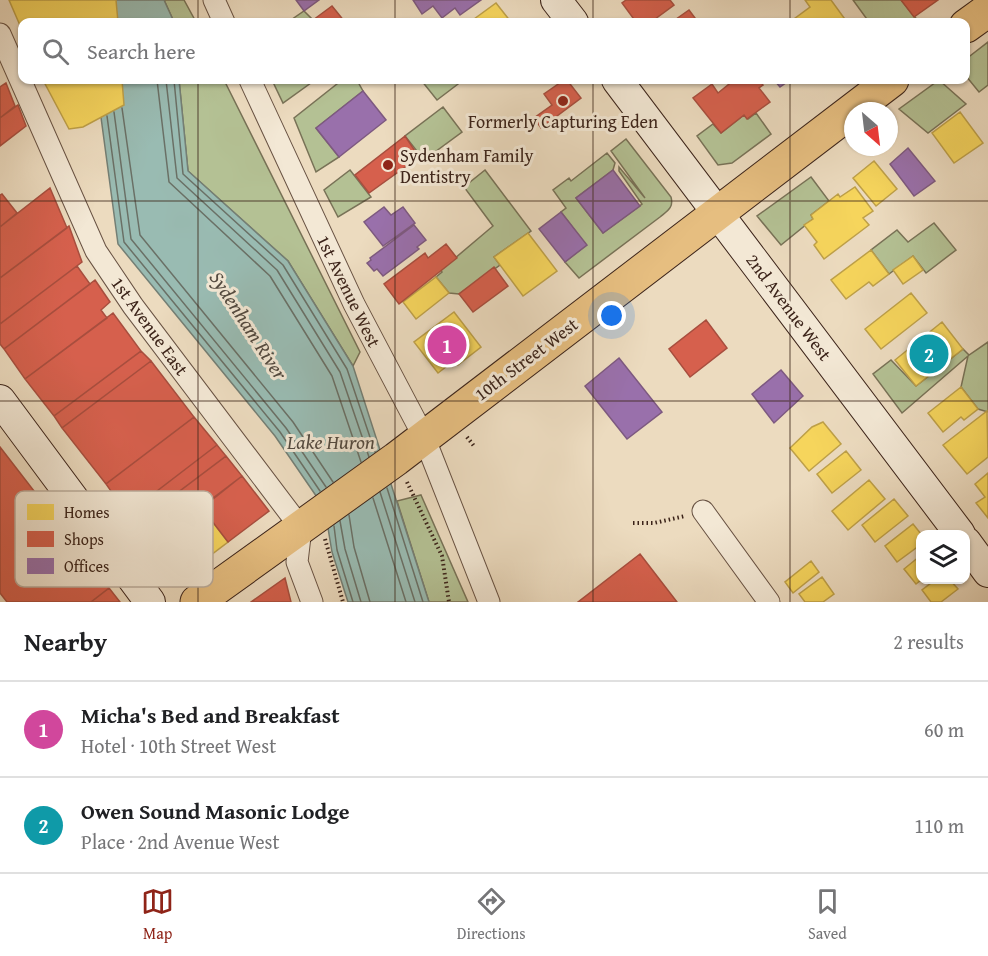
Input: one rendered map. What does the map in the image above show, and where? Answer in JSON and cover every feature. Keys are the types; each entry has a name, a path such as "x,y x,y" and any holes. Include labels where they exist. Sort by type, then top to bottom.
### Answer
{"main road":[{"path":"970,23 988,10"},
{"name":"10th Street West","path":"198,602 396,459 887,84"}],"street":[{"path":"214,0 222,18"},
{"path":"556,0 570,18"},
{"name":"1st Avenue East","path":"0,34 18,75"},
{"name":"1st Avenue East","path":"22,84 96,251 133,306 315,518"},
{"name":"1st Avenue West","path":"252,84 354,304 424,437 489,602"},
{"name":"2nd Avenue West","path":"620,84 957,530"},
{"path":"0,400 68,491"},
{"path":"703,511 769,602"},
{"path":"312,602 297,562 315,518"},
{"path":"970,547 988,572"},
{"path":"139,587 150,602"}],"path":[{"path":"396,459 442,556 448,602"},
{"path":"633,523 654,523 703,511"},
{"path":"315,518 343,602"}],"green space":[{"path":"164,0 184,0 194,18 172,18"},
{"path":"853,0 901,0 916,18 866,18"},
{"path":"304,11 311,18 294,18"},
{"path":"988,42 988,85 979,92 970,81 970,56"},
{"path":"179,84 226,84 360,352 353,366 288,261 188,171"},
{"path":"274,84 309,84 283,103"},
{"path":"337,84 359,84 363,91 316,128 339,157 316,172 294,118"},
{"path":"424,84 458,84 437,100"},
{"path":"933,84 944,84 966,104 928,133 899,109"},
{"path":"443,107 462,132 424,160 405,136"},
{"path":"756,113 771,134 732,163 718,165 697,136 713,124 721,133 744,115 748,119"},
{"path":"626,139 671,197 671,207 579,278 565,262 586,245 561,212 566,208 553,190 569,178 571,181 607,153 615,163 613,170 576,198 603,233 642,204 619,171 619,167 645,198 611,151"},
{"path":"350,170 371,197 338,217 324,190"},
{"path":"485,170 531,231 494,257 500,265 459,294 449,293 436,277 442,272 441,270 493,226 464,187"},
{"path":"811,177 829,201 811,215 813,219 781,245 757,216"},
{"path":"934,223 956,250 926,273 913,256 889,274 871,250 897,230 908,242"},
{"path":"988,342 988,412 978,409 961,387 968,356 902,413 873,374 891,360 916,386 963,349 969,355"},
{"path":"421,495 468,602 429,602 397,501"}],"water":[{"path":"85,0 164,0 172,18 87,18"},
{"path":"97,84 179,84 188,171 288,261 353,366 429,602 348,602 332,552 325,510 321,503 275,436 118,244"}],"building: Homes":[{"path":"9,0 116,0 118,18 18,18 18,21"},
{"path":"805,0 831,0 844,18 795,18 810,7"},
{"path":"496,3 508,18 475,18"},
{"path":"45,84 122,84 124,105 83,127 69,129"},
{"path":"960,112 983,143 954,163 932,133"},
{"path":"874,161 897,189 876,206 853,178"},
{"path":"855,187 873,211 863,218 869,225 824,259 814,245 817,242 804,225 813,219 811,215 838,194 840,197"},
{"path":"528,233 557,271 523,296 494,257"},
{"path":"871,250 889,274 873,286 869,282 846,299 831,280"},
{"path":"913,256 923,270 903,284 893,270"},
{"path":"436,277 449,293 416,319 403,302"},
{"path":"911,293 927,313 881,349 865,329"},
{"path":"454,312 481,347 458,365 455,360 438,373 414,342"},
{"path":"942,322 963,349 916,386 895,360"},
{"path":"961,387 978,409 964,420 961,417 943,432 928,413"},
{"path":"987,411 988,457 967,474 943,445"},
{"path":"823,422 841,444 809,471 790,448 812,427"},
{"path":"846,451 861,470 832,493 817,474"},
{"path":"988,473 988,518 976,503 985,497 975,484"},
{"path":"869,480 885,499 848,530 832,511"},
{"path":"894,499 908,516 875,542 862,525"},
{"path":"213,522 228,542 213,553"},
{"path":"913,524 918,530 916,548 897,562 885,546"},
{"path":"916,559 916,584 904,569"},
{"path":"811,561 819,572 793,593 785,582"},
{"path":"822,577 834,594 823,602 805,602 799,594"},
{"path":"930,584 954,584 958,589 941,602 931,602 922,590"}],"building: Shops":[{"path":"626,0 670,0 674,5 656,18 633,18 622,3"},
{"path":"901,0 938,0 914,17"},
{"path":"332,6 342,18 316,18"},
{"path":"689,10 695,18 678,18"},
{"path":"6,83 15,106 0,118 0,87"},
{"name":"Formerly Capturing Eden","path":"558,84 570,84 581,98 541,128 534,118 552,105 544,94"},
{"path":"712,84 718,93 729,84 762,84 759,88 770,102 747,119 744,115 721,133 693,98"},
{"path":"18,105 26,126 0,146 0,118"},
{"name":"Sydenham Family Dentistry","path":"405,136 419,157 369,193 355,175"},
{"path":"50,188 67,228 0,278 0,227"},
{"path":"2,194 17,213 0,227 0,195"},
{"path":"69,226 82,262 0,324 0,278"},
{"path":"446,244 457,258 399,304 384,284 425,253 428,258"},
{"path":"77,266 90,284 4,349 0,344 0,324"},
{"path":"494,267 508,286 473,312 459,294"},
{"path":"95,280 110,302 101,310 107,318 25,379 4,349"},
{"path":"113,313 141,351 54,416 25,379"},
{"path":"706,320 727,348 690,377 669,349"},
{"path":"141,351 151,361 62,428 54,416"},
{"path":"151,361 194,417 106,484 62,428"},
{"path":"194,417 217,445 157,491 111,491 106,484"},
{"path":"217,445 226,456 180,491 157,491"},
{"path":"0,447 34,491 15,491 15,587 109,588 91,602 7,602 0,593"},
{"path":"226,456 242,476 213,498 213,491 180,491"},
{"path":"242,476 269,511 228,542 213,522 213,499"},
{"path":"640,554 677,602 578,602"},
{"path":"285,578 291,602 251,602"},
{"path":"109,588 120,602 91,602"}],"building: Offices":[{"path":"296,0 319,0 304,11"},
{"path":"413,0 481,0 460,15 455,8 442,18 433,6 422,14"},
{"path":"363,91 386,120 339,157 316,128"},
{"path":"908,148 935,181 914,196 890,164"},
{"path":"613,170 640,206 603,233 576,198"},
{"path":"384,207 391,215 403,207 415,223 383,246 364,222"},
{"path":"561,212 587,245 565,262 539,229"},
{"path":"414,225 426,240 417,247 419,249 383,276 377,269 374,271 367,263 371,260 370,258"},
{"path":"619,358 662,412 627,439 585,386"},
{"path":"781,370 803,396 774,423 752,394"}],"place":[{"name":"Formerly Capturing Eden","path":"563,101"},
{"name":"Sydenham Family Dentistry","path":"388,165"},
{"name":"Micha's Bed and Breakfast","path":"447,345"},
{"name":"Owen Sound Masonic Lodge","path":"929,354"}],"water label":[{"name":"Sydenham River","path":"249,325"},
{"name":"Lake Huron","path":"331,441"}]}
